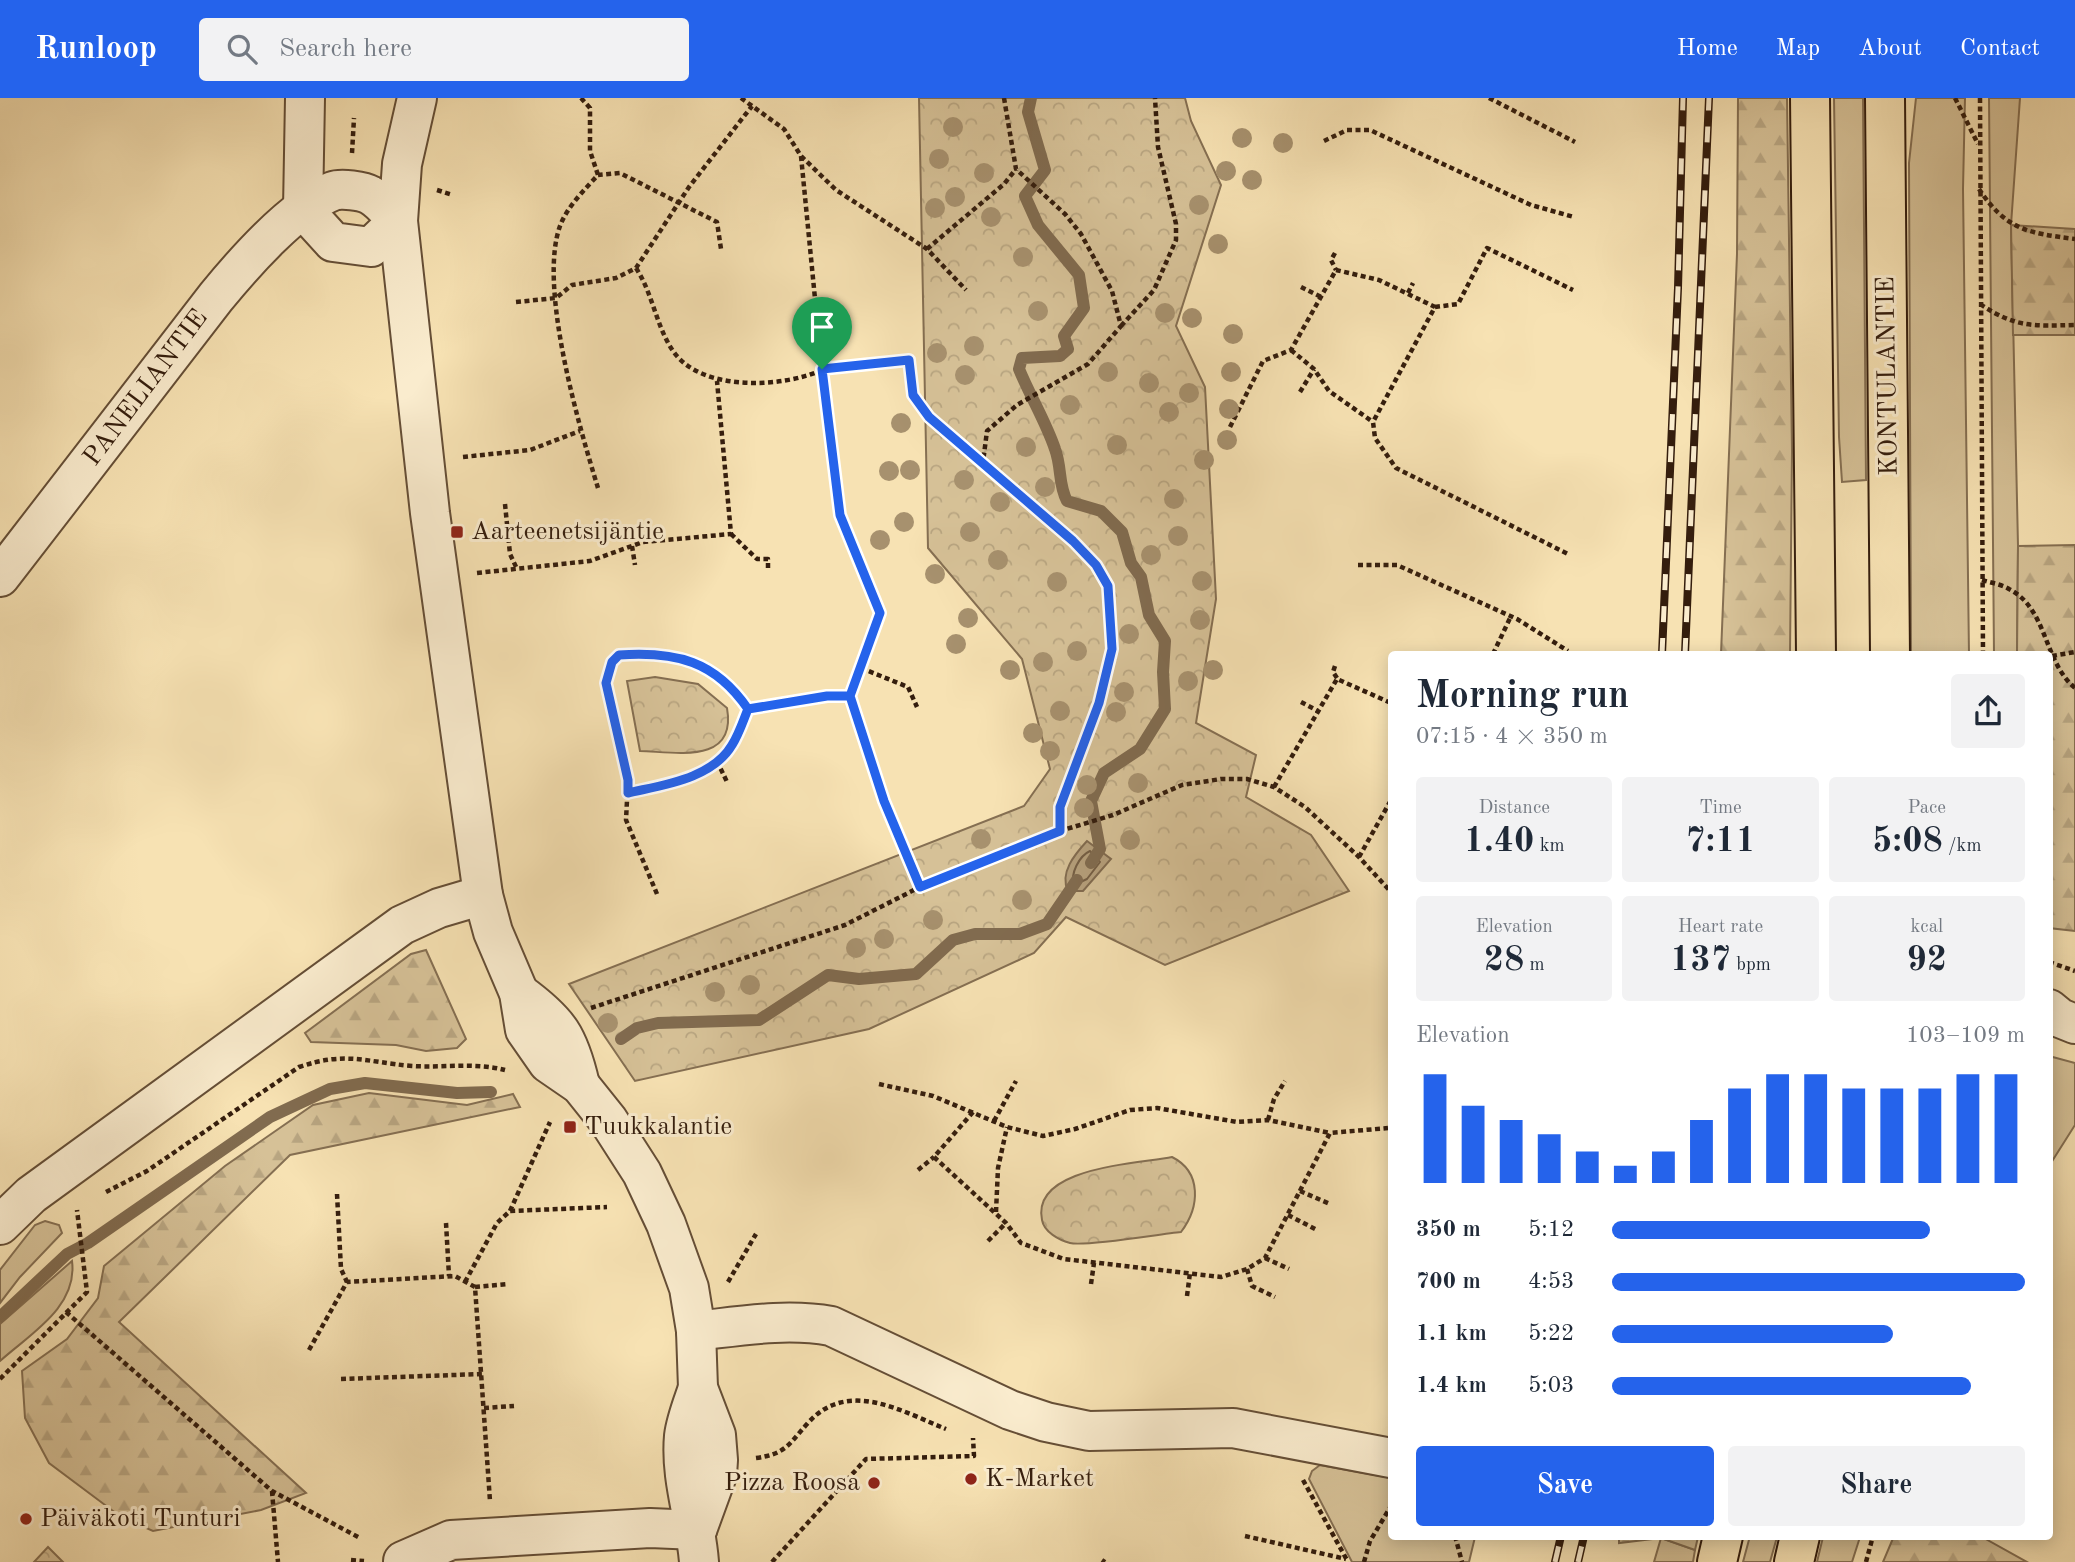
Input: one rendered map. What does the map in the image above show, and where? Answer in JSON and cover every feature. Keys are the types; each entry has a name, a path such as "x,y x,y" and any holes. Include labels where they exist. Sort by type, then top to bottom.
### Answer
{"main road":[{"path":"1810,98 1816,651"},
{"name":"KONTULANTIE","path":"1885,98 1890,651"},
{"path":"1717,1562 1722,1540"},
{"path":"1794,1562 1799,1540"}],"street":[{"path":"305,98 303,209 333,242 371,247 398,221"},
{"path":"417,98 402,164 398,221 431,520 483,895 493,932 519,993 548,1014 571,1047 580,1085 608,1120 642,1173 666,1224 689,1288 696,1331 698,1388 684,1433 683,1460 698,1546"},
{"name":"PANELIANTIE","path":"0,577 216,297 244,263 303,209 335,190 348,191 370,194 398,221"},
{"path":"0,1225 31,1195 54,1182 402,925 439,908 483,895"},
{"path":"696,1331 770,1323 811,1322 831,1326 1010,1409 1046,1422 1089,1431 1233,1428 1388,1457"},
{"path":"403,1561 452,1540 650,1528 698,1546"}],"path":[{"path":"581,98 590,108 590,151 598,174"},
{"path":"741,98 784,130 801,156 836,190 927,248 966,290"},
{"path":"1004,98 1016,169 1081,234 1099,262 1112,291 1121,326"},
{"path":"983,462 987,431 1017,405 1088,364 1154,290 1176,240 1176,224 1165,188 1154,98"},
{"path":"1489,98 1575,142"},
{"path":"1955,98 1979,147"},
{"path":"1980,98 1978,188 1983,651"},
{"path":"516,302 556,298 572,285 616,278 636,268 679,204 752,106"},
{"path":"1324,141 1347,130 1370,130 1531,205 1574,217"},
{"path":"801,156 822,369 840,515 880,613 850,696 884,801 920,887"},
{"path":"927,248 1004,184 1016,169"},
{"path":"598,174 620,173 717,222 721,249"},
{"path":"598,174 560,224 555,251 556,298 570,397 598,488"},
{"path":"1978,188 1994,211 2009,223 2026,232 2073,240"},
{"path":"1336,270 1379,279 1435,307 1458,304 1487,248 1573,290"},
{"path":"1335,253 1331,260 1336,270"},
{"path":"636,268 649,287 674,351 692,370 717,381 806,377 822,369 909,360 913,395 945,433 983,462 1088,557 1108,586 1112,649 1099,703 1060,807 1060,831"},
{"path":"1230,427 1264,361 1291,350 1336,270"},
{"path":"1408,293 1413,283"},
{"path":"1301,287 1321,297"},
{"path":"1979,303 2004,320 2020,325 2075,325"},
{"path":"1435,307 1373,422 1375,438 1396,468 1570,555"},
{"path":"1291,350 1314,369 1329,391 1373,422"},
{"path":"1300,392 1314,369"},
{"path":"717,381 731,534 757,559 768,559 768,568"},
{"path":"450,459 530,450 580,431"},
{"path":"505,504 510,554 517,569"},
{"path":"476,573 590,561 643,542 731,534"},
{"path":"632,546 635,565"},
{"path":"1358,565 1397,565 1511,616 1568,650"},
{"path":"1982,580 2010,589 2031,608 2042,626 2050,651"},
{"path":"1494,651 1511,616"},
{"path":"2053,656 2075,652"},
{"path":"657,894 626,820 628,780 606,683 612,662 619,655 673,656 709,668 732,686 748,709"},
{"path":"2053,660 2060,675 2075,688"},
{"path":"1335,666 1333,672 1337,679 1388,702"},
{"path":"860,667 908,687 917,707"},
{"path":"1274,787 1337,679"},
{"path":"748,709 827,696 850,696"},
{"path":"1301,702 1318,711"},
{"path":"628,793 673,783 717,761 732,747 748,709"},
{"path":"717,761 728,784"},
{"path":"583,1013 593,1006 845,925 920,887 1060,831 1081,827 1113,815 1182,785 1221,779 1247,779 1274,787 1305,807 1359,857 1388,889"},
{"path":"1359,857 1388,805"},
{"path":"2053,963 2075,971"},
{"path":"94,1198 147,1171 299,1067 327,1057 355,1057 413,1066 473,1064 509,1070"},
{"path":"993,1121 1016,1081"},
{"path":"1268,1121 1274,1099 1285,1081"},
{"path":"879,1084 933,1096 1007,1127 1043,1136 1075,1129 1130,1110 1157,1108 1237,1122 1268,1121 1330,1133 1388,1128"},
{"path":"918,1170 934,1157 973,1112"},
{"path":"465,1282 497,1223 510,1211 550,1122"},
{"path":"996,1213 998,1168 1007,1127"},
{"path":"934,1157 996,1213 1021,1243 1064,1259 1221,1277 1248,1269 1265,1258 1330,1133"},
{"path":"1300,1191 1330,1204"},
{"path":"337,1194 341,1269 347,1282"},
{"path":"0,1379 87,1292 80,1225 75,1204"},
{"path":"510,1211 607,1207"},
{"path":"1288,1215 1317,1230"},
{"path":"446,1223 449,1276"},
{"path":"988,1241 1006,1223"},
{"path":"725,1293 733,1270 756,1234"},
{"path":"1265,1258 1289,1269"},
{"path":"1091,1284 1094,1263"},
{"path":"1248,1269 1252,1286 1275,1297"},
{"path":"1187,1296 1190,1273"},
{"path":"347,1282 449,1276 475,1287 508,1284"},
{"path":"309,1350 347,1282"},
{"path":"475,1287 492,1537"},
{"path":"66,1312 272,1491 360,1538"},
{"path":"341,1379 482,1374"},
{"path":"751,1459 774,1456 797,1440 807,1423 834,1402 859,1399 880,1403 946,1429"},
{"path":"484,1408 514,1406"},
{"path":"1273,1434 1301,1475 1347,1561"},
{"path":"772,1562 866,1458 974,1456 973,1438"},
{"path":"272,1491 278,1562"},
{"path":"1364,1562 1370,1541 1388,1511"},
{"path":"1245,1536 1347,1561"},
{"path":"1456,1540 1462,1562"},
{"path":"1866,1562 1873,1540"}],"green space":[{"path":"919,98 1185,98 1191,121 1221,185 1176,326 1205,387 1216,599 1196,723 1256,755 1246,797 1311,835 1349,891 1165,965 1066,917 1034,953 869,1029 635,1081 569,984 1024,806 1050,769 1022,659 928,548"},
{"path":"1738,98 1787,98 1792,451 1790,651 1721,651 1737,254"},
{"path":"1834,98 1863,98 1866,480 1842,482 1839,437"},
{"path":"1916,98 1965,98 1963,189 1969,651 1911,651 1909,163"},
{"path":"1989,98 2020,98 2011,225 2018,546 2017,651 1994,651"},
{"path":"2011,225 2075,229 2075,335 2013,335"},
{"path":"2075,545 2075,931 2053,928 2053,651 2017,651 2018,546"},
{"path":"655,677 698,684 727,708 728,726 723,739 713,747 701,751 640,751 627,681"},
{"path":"426,950 466,1039 457,1048 426,1051 396,1045 311,1042 305,1033 411,954"},
{"path":"2053,1057 2075,1063 2075,1125 2053,1160"},
{"path":"369,1093 467,1105 513,1094 520,1107 290,1155 119,1322 306,1493 261,1510 153,1531 121,1517 49,1463 25,1418 22,1371 67,1339 98,1298 104,1266 225,1166 313,1105"},
{"path":"1172,1157 1189,1172 1195,1191 1192,1212 1181,1232 1078,1244 1057,1238 1043,1224 1043,1202 1053,1189 1069,1179 1113,1166"},
{"path":"45,1221 59,1225 62,1233 20,1277 0,1303 0,1270 35,1225"},
{"path":"72,1261 68,1292 60,1306 38,1330 0,1361 0,1324"},
{"path":"1320,1465 1388,1477 1388,1540 1474,1540 1469,1562 1352,1562 1309,1479 1312,1471"},
{"path":"1619,1540 1644,1540 1619,1543"},
{"path":"1660,1540 1695,1550 1693,1562 1654,1562"},
{"path":"1667,1540 1697,1540 1695,1550"},
{"path":"1749,1540 1776,1540 1770,1562 1743,1562"},
{"path":"1822,1540 1859,1540 1852,1562 1817,1562"},
{"path":"1892,1540 1987,1540 2027,1562 1883,1562"},
{"path":"48,1547 63,1562 34,1562"}],"water":[{"path":"1087,841 1111,859 1083,891 1068,891 1065,877 1067,871 1073,858"}],"waterway":[{"path":"1031,98 1028,112 1045,170 1025,196 1038,225 1079,275 1084,308 1064,336 1068,349 1060,356 1022,358 1019,369 1055,449 1067,501 1101,511 1122,532 1131,563 1141,577 1149,615 1165,641 1165,709 1140,749 1104,773 1091,801 1100,849 1091,863"},
{"path":"621,1039 637,1028 658,1023 759,1020 828,975 859,979 916,974 953,940 975,934 1020,934 1047,924 1077,880"},
{"path":"0,1317 67,1254 88,1243 270,1117 330,1089 365,1083 457,1093 491,1092"}],"railway":[{"path":"1662,651 1678,288 1683,98"},
{"path":"1685,651 1709,98"},
{"path":"1555,1562 1560,1540"},
{"path":"1578,1562 1583,1540"}],"place":[{"name":"Aarteenetsijäntie","path":"457,532"},
{"name":"Tuukkalantie","path":"570,1127"},
{"name":"K-Market","path":"971,1479"},
{"name":"Pizza Roosa","path":"874,1483"},
{"name":"Päiväkoti Tunturi","path":"26,1519"}],"route":[{"path":"822,369 840,515 880,613 850,696 827,696 748,709 732,747 711,766 673,783 628,793 628,780 606,683 612,662 619,655 638,654 673,656 709,668 732,686 748,709 827,696 850,696 884,801 920,887 1060,831 1060,807 1099,703 1112,649 1108,586 1096,565 1073,541 929,417 913,395 909,360 822,369"}]}
